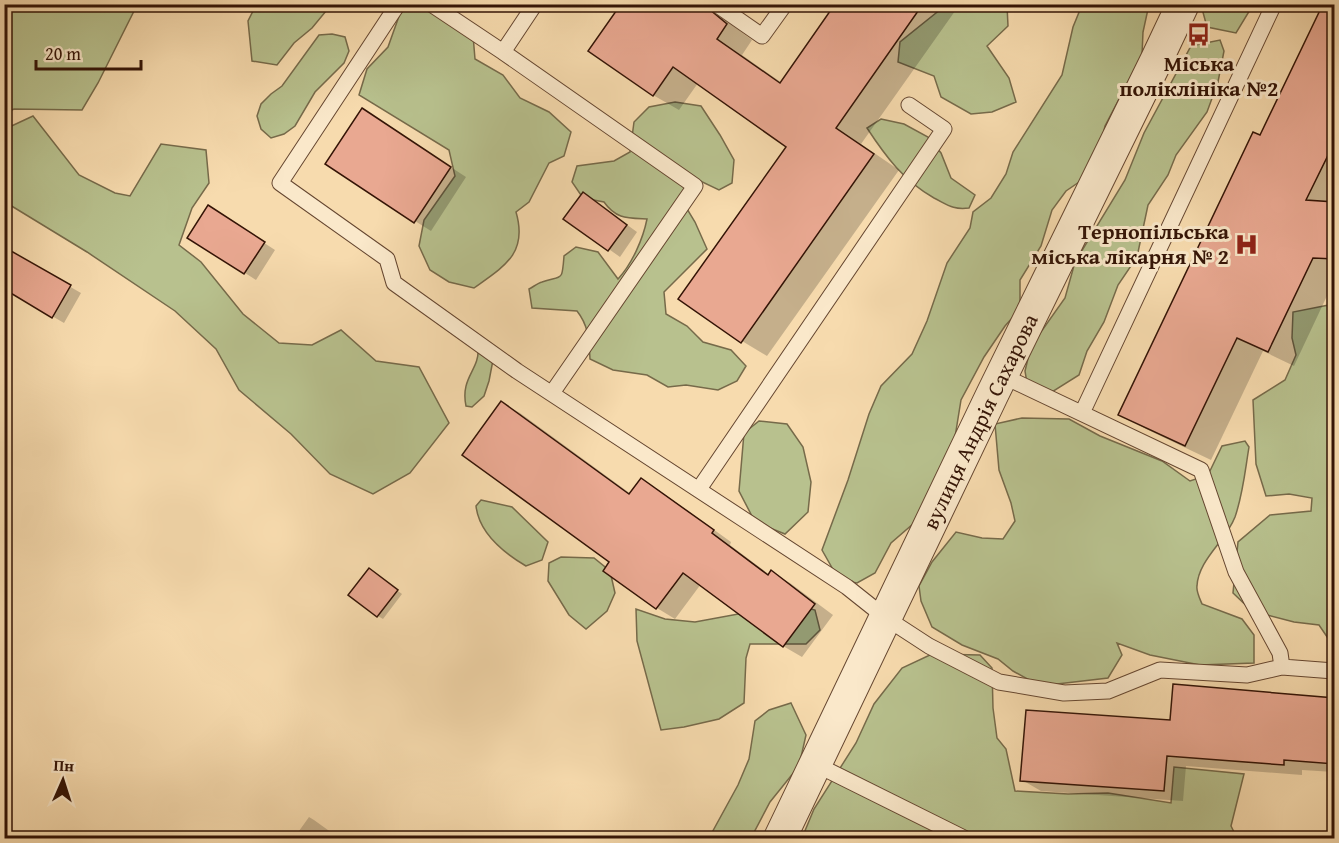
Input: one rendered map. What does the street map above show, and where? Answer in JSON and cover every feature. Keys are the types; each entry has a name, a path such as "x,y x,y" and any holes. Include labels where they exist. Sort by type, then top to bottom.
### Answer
{"street":[{"name":"вулиця Андрія Сахарова","path":"780,838 1001,375 1152,70 1182,4"}],"lane":[{"path":"398,4 280,183 387,259 394,284 517,371 847,586 886,618 929,646 999,682 1064,693 1108,691 1160,670 1247,675 1282,667 1335,671"},
{"path":"431,4 695,186 552,393"},
{"path":"503,52 535,4"},
{"path":"716,4 762,36 785,4"},
{"path":"1082,413 1274,4"},
{"path":"699,489 944,129 909,105"},
{"path":"1001,375 1201,470 1236,572 1280,652 1282,667"},
{"path":"815,764 964,838"}],"green space":[{"path":"5,4 137,5 82,110 14,109 5,113"},
{"path":"256,4 331,5 312,28 294,43 277,65 252,61 248,21"},
{"path":"1201,4 1253,5 1236,33 1207,27"},
{"path":"403,5 444,5 473,35 475,59 503,75 520,98 549,112 571,132 564,156 549,163 529,202 516,212 519,238 511,257 495,273 474,288 449,282 430,270 419,246 424,220 455,176 449,150 359,95 367,69 388,47"},
{"path":"946,5 1007,5 1008,26 987,46 1009,78 1016,102 992,112 971,114 941,97 934,76 898,62 900,42"},
{"path":"1082,5 1160,5 1148,9 1143,32 1142,55 1105,126 1096,165 1085,178 1066,191 1052,210 1041,246 1020,280 1020,309 984,357 961,400 950,468 921,517 891,543 875,573 857,583 839,580 822,550 869,414 881,386 912,354 927,321 947,263 970,228 973,212 991,198 1006,174 1013,152 1062,75 1073,27"},
{"path":"332,34 345,37 349,51 344,63 315,92 295,126 284,134 271,138 261,129 257,116 261,104 282,86 319,35"},
{"path":"1220,40 1224,51 1218,82 1207,112 1176,155 1168,175 1148,205 1137,257 1118,285 1104,322 1087,351 1079,375 1052,392 1027,383 1025,371 1031,346 1065,298 1075,262 1125,180 1144,133 1191,46"},
{"path":"675,102 701,106 734,160 732,183 719,190 692,177 681,199 695,222 707,249 664,292 666,314 687,326 703,342 731,350 746,366 737,381 718,390 686,385 668,387 647,375 613,370 590,359 586,328 577,311 532,308 529,289 558,278 562,274 564,256 576,247 598,252 618,279 623,273 636,251 647,219 618,215 604,202 583,198 572,182 577,166 614,161 630,152 634,122 649,107"},
{"path":"33,116 79,175 115,193 130,196 161,144 206,150 209,183 192,208 179,245 201,262 243,314 279,343 312,345 341,330 376,361 419,367 449,423 410,473 373,494 330,474 291,434 239,390 216,349 175,311 87,252 5,202 5,129"},
{"path":"881,119 904,124 928,137 941,153 951,178 975,195 969,208 955,208 947,205 923,191 905,176 867,128"},
{"path":"1334,304 1334,647 1319,625 1294,622 1252,611 1233,593 1238,542 1270,515 1311,511 1312,498 1289,494 1266,496 1256,464 1253,400 1285,380 1296,355 1292,338 1293,312"},
{"path":"478,348 493,360 484,396 472,407 466,406 465,396 478,356"},
{"path":"1022,418 1069,419 1100,436 1162,461 1190,481 1208,475 1222,446 1245,441 1249,447 1235,517 1202,568 1197,588 1202,604 1242,619 1254,635 1254,663 1200,665 1150,655 1117,643 1122,655 1108,678 1040,686 1013,671 998,659 962,645 932,627 921,601 919,586 932,562 956,532 982,538 1003,539 1015,521 999,470 995,424"},
{"path":"759,421 787,424 803,447 811,482 808,512 785,534 755,522 739,491 744,433"},
{"path":"481,500 512,507 548,542 542,560 526,566 494,541 478,516 476,506"},
{"path":"561,557 594,558 610,571 615,593 607,611 586,629 569,615 548,581 549,563"},
{"path":"792,604 815,610 820,630 806,644 750,644 746,658 744,703 719,719 661,730 637,641 636,609 665,619 695,622"},
{"path":"932,654 980,655 992,668 993,708 997,738 1006,749 1015,791 1068,794 1108,793 1171,803 1174,767 1244,774 1231,826 1237,838 802,838 814,809 856,743 874,704 902,668"},
{"path":"791,703 806,735 799,766 770,802 751,838 709,838 738,785 749,759 755,721 769,710"}],"building":[{"path":"621,4 703,4 727,24 717,39 780,83 835,4 923,4 836,128 874,154 741,343 678,299 786,147 673,67 653,96 588,51"},
{"path":"1323,4 1335,4 1335,141 1306,200 1335,202 1335,259 1313,258 1268,352 1237,338 1185,446 1118,415 1253,132 1260,135"},
{"path":"362,108 451,167 414,223 325,164"},
{"path":"583,192 627,225 608,251 563,219"},
{"path":"208,205 265,242 244,274 187,238"},
{"path":"4,247 71,285 52,318 4,289"},
{"path":"501,401 629,494 641,478 714,530 712,533 768,575 771,570 815,604 783,647 683,573 656,609 603,571 609,562 462,455"},
{"path":"369,568 398,590 377,617 348,595"},
{"path":"1173,684 1335,698 1335,764 1284,760 1284,765 1167,756 1164,791 1020,781 1026,710 1170,720"}],"place":[{"name":"Міська поліклініка №2","path":"1199,34"},
{"name":"Тернопільська міська лікарня № 2","path":"1247,244"}]}
